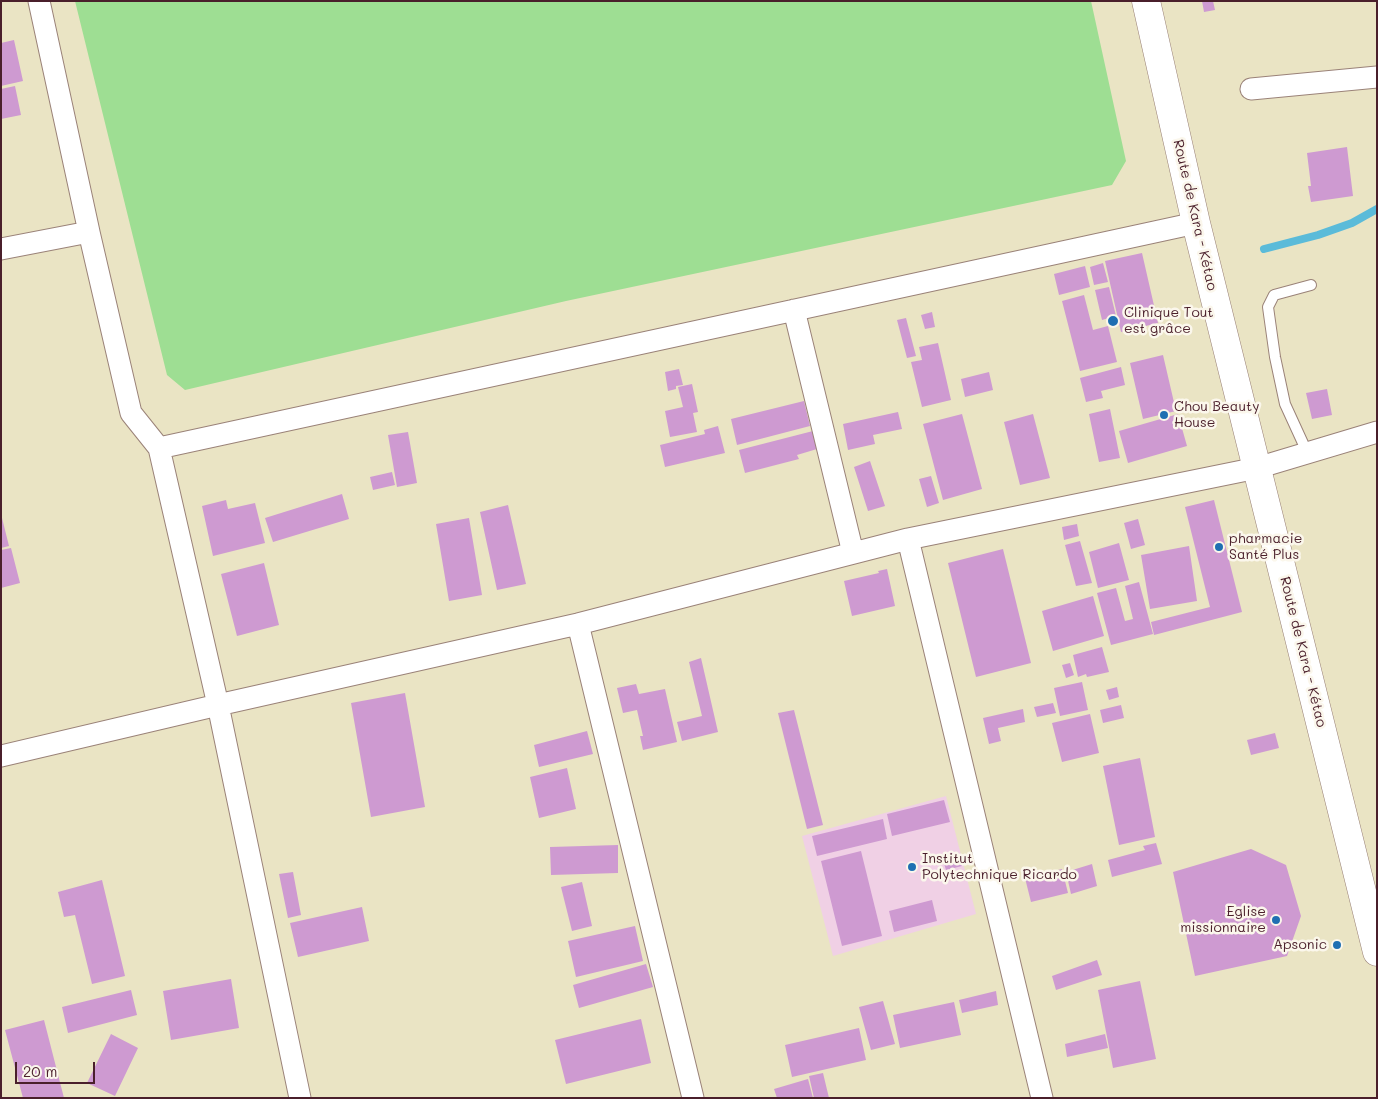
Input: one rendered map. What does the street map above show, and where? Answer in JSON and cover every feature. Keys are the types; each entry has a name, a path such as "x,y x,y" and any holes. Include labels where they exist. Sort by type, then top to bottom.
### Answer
{"main road":[{"name":"Route de Kara - Kétao","path":"1146,1 1196,222 1377,952"}],"street":[{"path":"39,1 89,232 131,413 159,448 218,705 300,1098"},
{"path":"1251,90 1377,78"},
{"path":"159,448 1196,222"},
{"path":"1,248 89,232"},
{"path":"794,310 853,553"},
{"path":"1,756 578,624 908,539 1257,468 1377,432"},
{"path":"908,539 1042,1098"},
{"path":"578,624 693,1098"}],"lane":[{"path":"1307,452 1285,404 1275,357 1268,307 1274,295 1311,285"}],"shaded area":[{"name":"Institut Polytechnique Ricardo","path":"946,796 976,914 833,956 802,836"}],"green space":[{"path":"75,1 1091,1 1126,161 1112,185 566,301 185,390 167,375"}],"building":[{"path":"1202,1 1213,1 1215,10 1204,12"},
{"path":"14,40 23,81 1,86 1,43"},
{"path":"15,86 21,115 1,119 1,89"},
{"path":"1347,147 1353,196 1311,202 1308,186 1311,186 1307,153"},
{"path":"1142,253 1158,323 1121,332 1105,261"},
{"path":"1103,263 1108,282 1094,285 1090,267"},
{"path":"1085,266 1090,287 1059,295 1054,274"},
{"path":"1109,287 1116,316 1102,320 1095,290"},
{"path":"1084,295 1093,330 1108,326 1117,362 1080,371 1062,301"},
{"path":"932,312 935,327 925,329 921,315"},
{"path":"906,318 916,356 907,358 897,320"},
{"path":"938,343 951,400 922,407 911,362 922,360 919,347"},
{"path":"1163,355 1176,411 1143,419 1130,363"},
{"path":"1121,367 1125,385 1101,391 1103,398 1086,402 1080,378"},
{"path":"679,369 683,385 676,386 676,389 668,391 665,372"},
{"path":"989,372 993,390 965,397 961,379"},
{"path":"692,384 698,412 693,413 697,432 670,437 665,411 683,407 678,387"},
{"path":"1327,389 1332,415 1312,419 1306,393"},
{"path":"804,401 810,426 737,445 731,419"},
{"path":"1110,409 1120,458 1099,462 1089,414"},
{"path":"898,412 902,429 873,435 875,444 848,450 843,424"},
{"path":"962,414 982,489 943,500 923,424"},
{"path":"1033,414 1050,478 1020,485 1004,422"},
{"path":"1178,414 1187,446 1128,463 1119,431"},
{"path":"718,426 725,453 665,467 660,445 705,434 704,430"},
{"path":"813,431 817,449 797,455 799,459 745,473 739,450"},
{"path":"408,432 417,483 397,487 388,435"},
{"path":"870,461 885,506 868,511 854,467"},
{"path":"392,472 395,485 373,490 370,477"},
{"path":"931,476 939,503 927,507 919,479"},
{"path":"342,494 349,519 273,542 265,518"},
{"path":"226,500 228,509 255,503 265,543 213,556 202,506"},
{"path":"1214,500 1242,612 1154,635 1151,622 1210,607 1185,507"},
{"path":"508,505 526,584 497,590 480,512"},
{"path":"1,514 9,546 1,548"},
{"path":"469,518 482,595 449,601 436,524"},
{"path":"1138,519 1145,545 1131,549 1124,523"},
{"path":"1077,524 1079,536 1064,540 1062,527"},
{"path":"1080,541 1092,583 1076,586 1065,545"},
{"path":"1119,543 1129,580 1098,588 1089,552"},
{"path":"1189,546 1197,601 1150,609 1141,555"},
{"path":"11,548 20,583 1,588 1,550"},
{"path":"1003,549 1031,663 976,677 948,563"},
{"path":"264,563 279,625 237,636 221,574"},
{"path":"887,569 895,606 852,616 844,581 879,573 878,571"},
{"path":"1139,582 1153,634 1111,645 1097,593 1116,588 1125,621 1133,619 1125,586"},
{"path":"1093,596 1104,636 1053,651 1042,611"},
{"path":"1102,647 1109,672 1087,677 1086,674 1078,677 1073,655"},
{"path":"701,658 718,732 682,741 677,722 702,716 689,662"},
{"path":"1070,663 1074,675 1066,678 1062,665"},
{"path":"1082,682 1088,710 1060,716 1054,688"},
{"path":"636,684 639,694 665,689 677,742 643,750 640,736 643,736 637,710 623,713 617,688"},
{"path":"1117,687 1119,697 1109,700 1106,690"},
{"path":"405,693 425,807 371,817 351,703"},
{"path":"1053,703 1056,713 1037,717 1034,707"},
{"path":"1121,705 1124,718 1103,723 1100,710"},
{"path":"1023,709 1025,722 998,728 1001,741 989,744 983,718"},
{"path":"794,710 823,825 807,829 778,713"},
{"path":"1090,714 1099,753 1062,762 1052,723"},
{"path":"587,731 593,754 539,767 534,745"},
{"path":"1275,733 1279,748 1251,755 1247,740"},
{"path":"1140,758 1155,837 1119,845 1103,766"},
{"path":"567,768 576,809 539,818 530,777"},
{"path":"944,800 950,822 892,836 887,814"},
{"path":"883,819 887,839 817,856 812,836"},
{"path":"1156,843 1162,864 1112,877 1108,860 1145,850 1143,846"},
{"path":"618,845 618,873 551,875 550,847"},
{"path":"1251,849 1286,865 1301,916 1287,956 1195,976 1173,872"},
{"path":"861,851 882,936 842,946 821,861"},
{"path":"958,852 962,866 946,870 942,857"},
{"path":"1092,864 1097,886 1071,894 1066,872"},
{"path":"1062,869 1068,893 1031,902 1025,878"},
{"path":"293,872 301,915 288,918 279,874"},
{"path":"102,880 125,976 92,984 75,915 64,917 58,892"},
{"path":"582,882 592,926 572,931 561,887"},
{"path":"932,900 937,921 894,932 889,911"},
{"path":"362,907 369,941 298,957 290,923"},
{"path":"635,926 643,961 576,977 568,941"},
{"path":"1097,960 1102,975 1056,990 1052,976"},
{"path":"646,964 653,987 579,1008 573,985"},
{"path":"231,979 239,1028 171,1040 163,991"},
{"path":"1140,981 1156,1059 1113,1068 1098,990"},
{"path":"131,990 137,1015 68,1033 62,1007"},
{"path":"996,991 998,1005 962,1013 959,1000"},
{"path":"883,1001 895,1044 871,1050 859,1007"},
{"path":"954,1002 961,1035 900,1048 893,1015"},
{"path":"641,1019 651,1063 566,1084 555,1040"},
{"path":"44,1020 64,1098 23,1098 5,1030"},
{"path":"859,1028 866,1060 792,1077 785,1045"},
{"path":"111,1034 138,1048 115,1096 87,1083"},
{"path":"1105,1034 1108,1048 1067,1057 1065,1044"},
{"path":"823,1073 829,1098 814,1098 809,1076"},
{"path":"808,1079 813,1098 777,1098 774,1089"}],"waterway":[{"path":"1264,249 1318,235 1352,223 1377,209"}],"place":[{"name":"Clinique Tout est grâce","path":"1113,321"},
{"name":"Chou Beauty House","path":"1164,415"},
{"name":"pharmacie Santé Plus","path":"1219,547"},
{"name":"Institut Polytechnique Ricardo","path":"912,867"},
{"name":"Eglise missionnaire","path":"1276,920"},
{"name":"Apsonic","path":"1337,945"}]}
